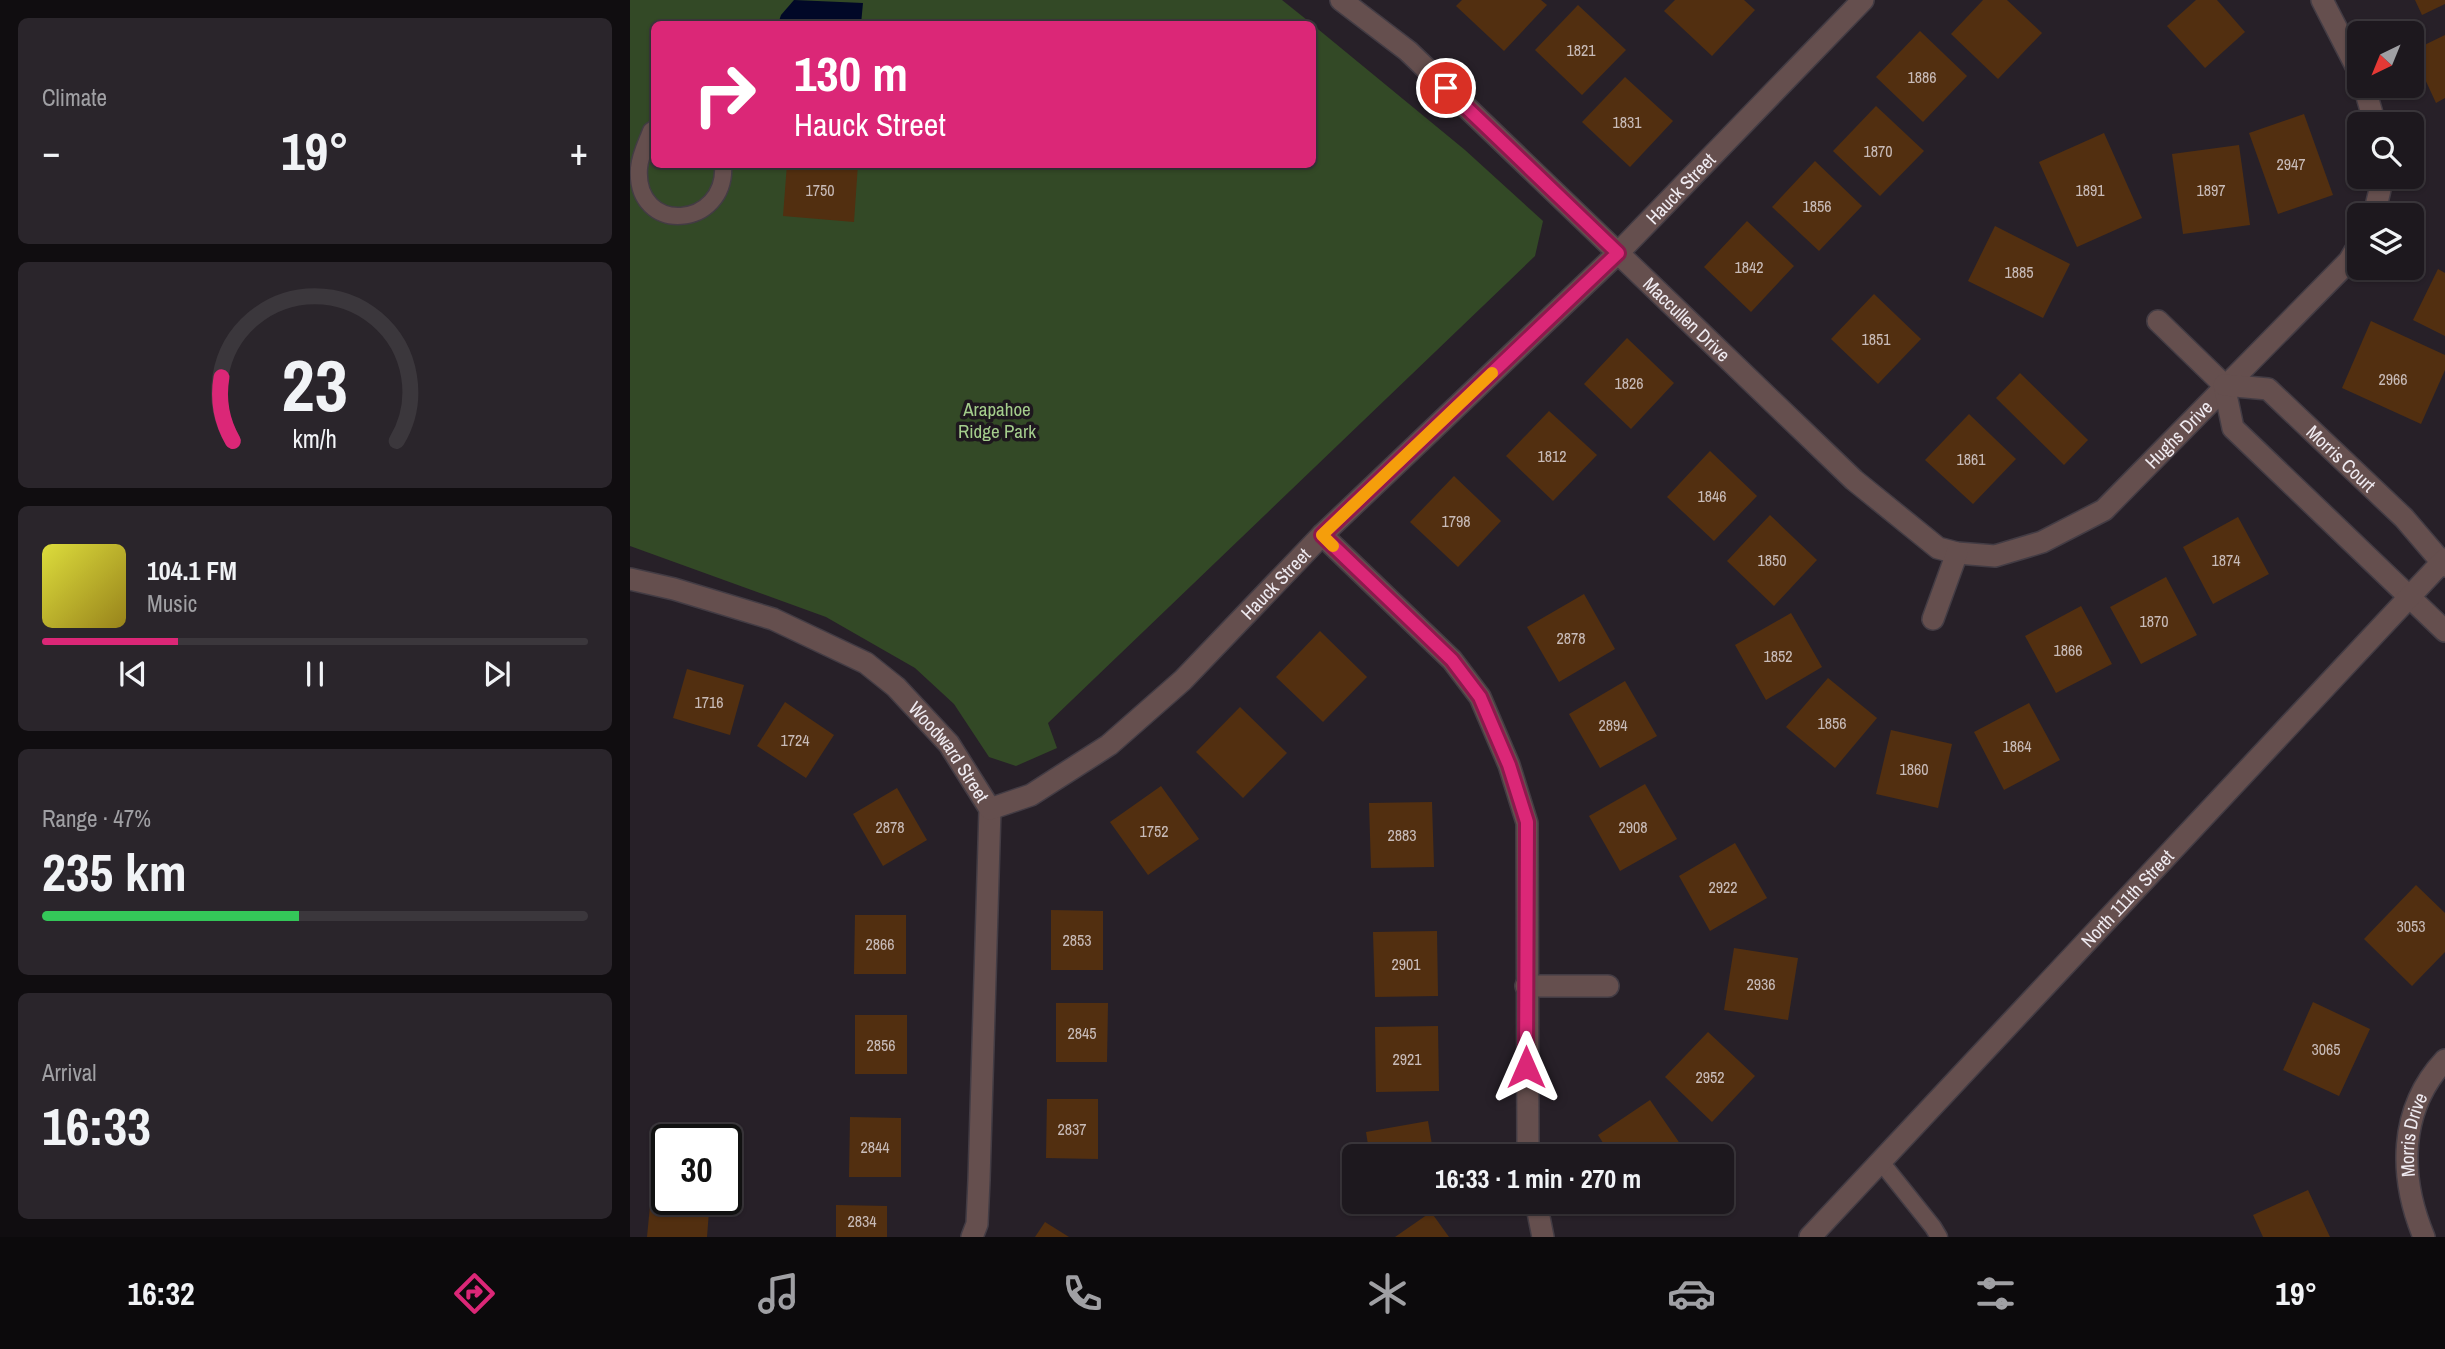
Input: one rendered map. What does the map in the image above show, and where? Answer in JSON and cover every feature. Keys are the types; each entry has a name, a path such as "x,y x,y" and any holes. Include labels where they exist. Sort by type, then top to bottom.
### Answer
{"street":[{"name":"Maccullen Drive","path":"1341,0 1408,51 1844,470 1875,496"},
{"name":"Hauck Street","path":"990,809 1031,795 1108,745 1183,680 1322,535 1618,253 1863,0"},
{"path":"2322,0 2347,49"},
{"name":"Hughs Drive","path":"1875,496 1938,548 1957,553 1995,556 2042,542 2104,510 2347,263"},
{"path":"2158,321 2224,386 2233,428 2445,631"},
{"name":"Morris Court","path":"2224,386 2268,390 2404,518 2444,563"},
{"path":"1322,535 1452,660 1480,697 1509,765 1527,822 1528,1144"},
{"path":"1933,619 1957,553"},
{"name":"North 111th Street","path":"1810,1237 2444,563"},
{"name":"Woodward Street","path":"630,579 674,589 773,619 866,663 896,687 949,744 990,809 979,1180 977,1224 972,1237"},
{"path":"1526,986 1608,986"},
{"name":"Morris Drive","path":"2424,1237 2407,1187 2408,1136 2418,1098 2445,1060"},
{"path":"1539,1214 1544,1234"}],"lane":[{"path":"651,131 637,149 639,166 635,182 654,208 676,218 692,216 714,198 721,185 723,168"},
{"path":"1881,1162 1939,1237"}],"green space":[{"name":"Arapahoe Ridge Park","path":"630,0 1282,0 1308,21 651,21 651,168 1316,168 1316,27 1465,150 1543,221 1535,256 1048,723 1057,748 1016,766 989,757 954,704 915,668 826,617 630,546"}],"water":[{"path":"794,0 863,3 861,21 779,21"}],"building":[{"path":"1462,0 1541,0 1547,5 1504,51 1456,6"},
{"path":"1675,0 1744,0 1755,10 1712,56 1664,11"},
{"path":"1983,0 2007,0 2042,33 1998,79 1951,34"},
{"path":"2196,0 2217,0 2245,32 2205,68 2167,26"},
{"path":"2415,0 2445,0 2445,4 2422,15"},
{"path":"1578,5 1626,50 1582,95 1535,50"},
{"path":"1920,31 1967,76 1923,122 1876,77"},
{"path":"2445,35 2445,98 2436,103 2424,77 2424,45"},
{"path":"1625,77 1673,121 1630,167 1582,122"},
{"path":"1876,106 1924,151 1880,196 1833,151"},
{"path":"2304,114 2333,195 2278,214 2249,133"},
{"path":"2104,133 2142,218 2077,247 2039,162"},
{"path":"2239,145 2250,225 2183,234 2172,154"},
{"path":"1815,161 1862,206 1819,251 1772,207"},
{"path":"787,168 858,168 854,222 783,216"},
{"path":"1747,221 1794,266 1751,312 1704,267"},
{"path":"1995,226 2070,264 2043,318 1968,281"},
{"path":"2438,269 2445,273 2445,336 2413,320"},
{"path":"1874,294 1921,339 1878,384 1831,339"},
{"path":"2371,321 2445,355 2445,370 2421,424 2342,388"},
{"path":"1627,338 1674,383 1631,429 1584,384"},
{"path":"2020,373 2088,440 2064,465 1996,398"},
{"path":"1549,411 1597,455 1553,501 1506,456"},
{"path":"1969,414 2016,459 1973,504 1925,460"},
{"path":"1710,451 1757,496 1714,541 1667,497"},
{"path":"1454,476 1501,521 1458,567 1410,522"},
{"path":"1770,515 1817,560 1774,606 1727,561"},
{"path":"2238,517 2269,574 2213,604 2183,547"},
{"path":"2166,577 2197,635 2141,664 2110,607"},
{"path":"1584,594 1615,649 1559,682 1527,627"},
{"path":"2081,606 2112,664 2056,693 2025,636"},
{"path":"1791,613 1822,667 1766,700 1735,645"},
{"path":"1320,631 1367,677 1323,722 1276,677"},
{"path":"687,669 744,685 730,735 673,718"},
{"path":"1828,678 1877,718 1835,768 1786,727"},
{"path":"1625,681 1657,736 1600,768 1569,714"},
{"path":"785,702 834,735 806,778 757,746"},
{"path":"2029,703 2060,760 2004,790 1974,732"},
{"path":"1240,707 1287,753 1243,798 1196,752"},
{"path":"1891,730 1952,744 1938,808 1876,794"},
{"path":"1645,784 1677,839 1620,871 1589,816"},
{"path":"1161,786 1199,839 1148,875 1110,822"},
{"path":"897,788 927,840 883,866 853,814"},
{"path":"1432,802 1434,867 1371,868 1369,803"},
{"path":"1735,843 1767,898 1710,931 1679,876"},
{"path":"2416,885 2445,913 2445,952 2412,986 2364,939"},
{"path":"1051,910 1103,911 1103,970 1051,970"},
{"path":"855,915 906,915 906,974 854,974"},
{"path":"1437,931 1438,996 1375,997 1373,932"},
{"path":"1734,948 1798,958 1788,1020 1724,1010"},
{"path":"2313,1002 2370,1029 2339,1096 2283,1070"},
{"path":"1056,1003 1108,1003 1107,1062 1056,1062"},
{"path":"855,1015 907,1015 907,1074 855,1074"},
{"path":"1438,1026 1439,1091 1376,1092 1375,1027"},
{"path":"1708,1032 1755,1076 1712,1122 1665,1077"},
{"path":"1047,1099 1098,1099 1098,1159 1046,1158"},
{"path":"1650,1100 1680,1144 1604,1144 1598,1135"},
{"path":"850,1117 901,1118 901,1177 849,1177"},
{"path":"1428,1121 1432,1144 1368,1144 1366,1132"},
{"path":"2308,1190 2330,1237 2263,1237 2253,1215"},
{"path":"836,1205 887,1206 887,1237 836,1237"},
{"path":"650,1206 651,1215 709,1215 707,1237 647,1237"},
{"path":"1428,1214 1432,1214 1449,1237 1395,1237"},
{"path":"1045,1222 1069,1237 1035,1237"}],"slow traffic":[{"path":"1333,546 1322,535 1492,373"}],"route":[{"path":"1446,88 1618,253 1322,535 1452,660 1480,697 1509,765 1527,822 1526,1067"}]}
